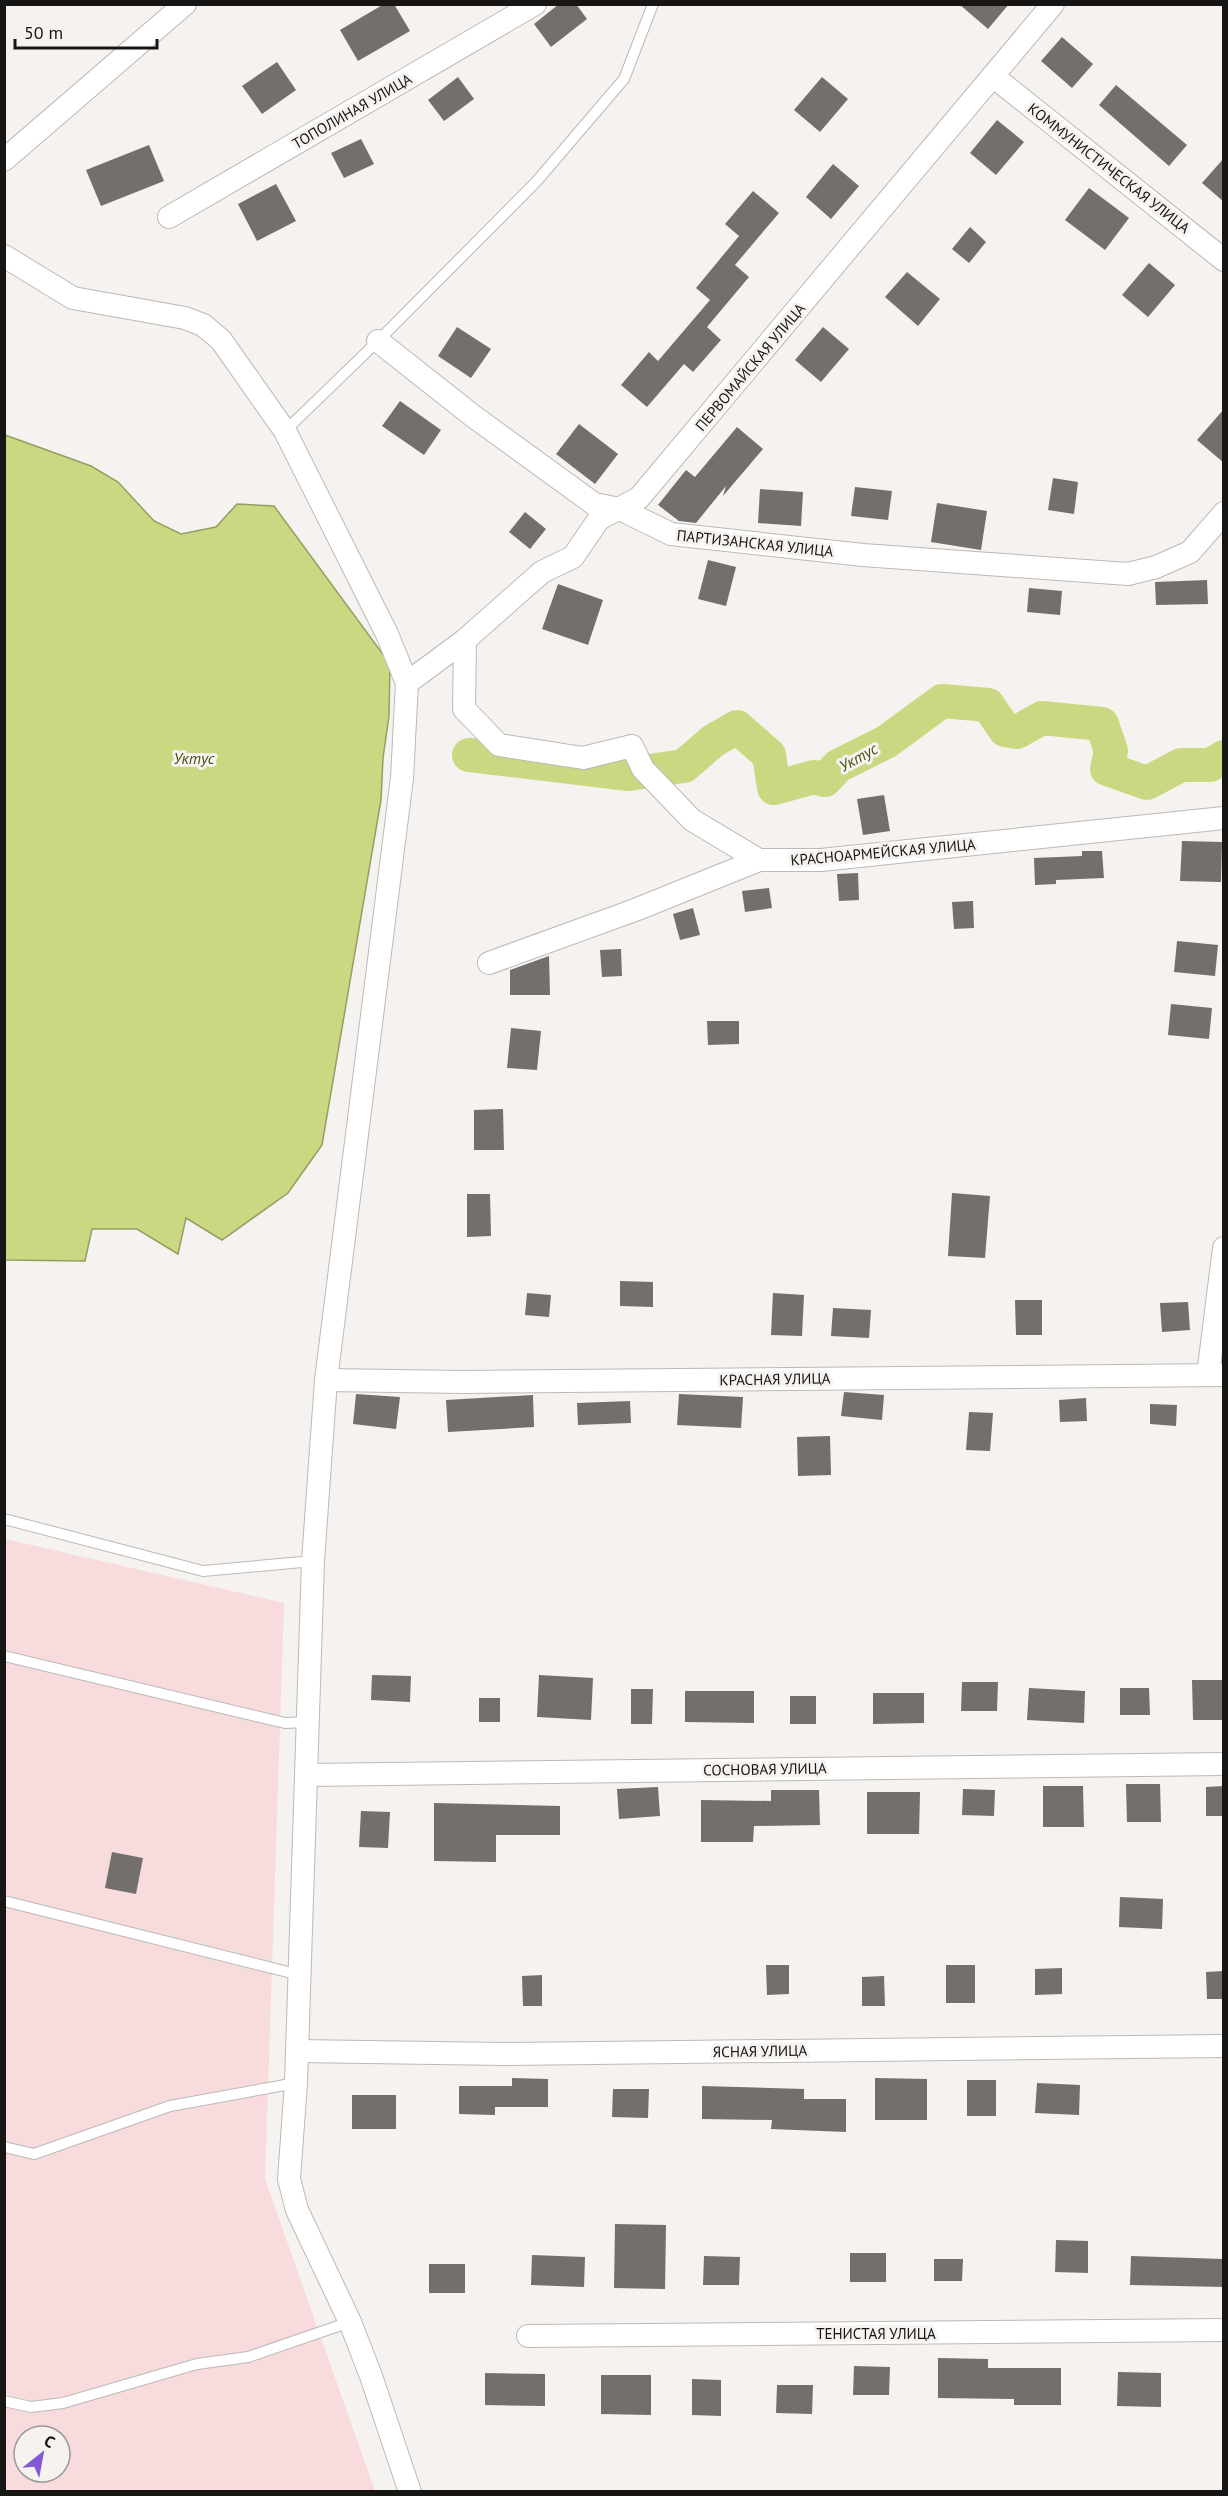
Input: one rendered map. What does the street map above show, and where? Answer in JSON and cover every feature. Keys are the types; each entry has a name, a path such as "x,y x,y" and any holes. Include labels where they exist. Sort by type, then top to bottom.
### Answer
{"street":[{"path":"4,160 185,4"},
{"name":"ТОПОЛИНАЯ УЛИЦА","path":"169,217 535,4"},
{"name":"ПЕРВОМАЙСКАЯ УЛИЦА","path":"407,683 465,640 542,572 573,556 599,519 639,498 1053,4"},
{"name":"КОММУНИСТИЧЕСКАЯ УЛИЦА","path":"994,77 1224,260"},
{"path":"4,256 73,298 185,318 203,325 221,340 285,431 387,634 407,683 402,778 326,1380 313,1561 296,2084 289,2179 297,2210 350,2322 371,2376 410,2492"},
{"name":"ПАРТИЗАНСКАЯ УЛИЦА","path":"378,341 472,417 594,504 620,509 671,534 863,555 1128,574 1156,567 1190,552 1224,513"},
{"path":"465,640 465,709 499,745 583,758 632,746 642,769 692,820 759,860"},
{"name":"КРАСНОАРМЕЙСКАЯ УЛИЦА","path":"489,963 635,910 759,860 821,860 1224,818"},
{"path":"1216,1375 1224,1248"},
{"name":"КРАСНАЯ УЛИЦА","path":"326,1380 464,1382 1216,1375"},
{"name":"СОСНОВАЯ УЛИЦА","path":"306,1775 1224,1764"},
{"name":"ЯСНАЯ УЛИЦА","path":"297,2051 504,2054 1224,2046"},
{"name":"ТЕНИСТАЯ УЛИЦА","path":"528,2336 1224,2330"}],"lane":[{"path":"285,431 536,182 624,79 653,4"},
{"path":"4,1519 203,1571 313,1561"},
{"path":"4,1656 285,1723 308,1722"},
{"path":"4,1901 300,1975"},
{"path":"4,2147 34,2154 170,2106 296,2084"},
{"path":"4,2401 31,2407 63,2403 197,2364 248,2357 350,2322"}],"shaded area":[{"path":"5,1539 284,1603 265,2179 375,2491 5,2492"}],"water":[{"path":"5,435 91,466 118,482 154,521 181,534 216,527 237,504 274,506 390,664 389,716 383,758 381,800 322,1145 288,1193 222,1240 186,1218 178,1254 137,1229 92,1229 85,1261 5,1260"}],"building":[{"path":"384,4 394,4 410,31 358,61 340,30"},
{"path":"559,4 576,4 587,19 551,47 534,24"},
{"path":"959,4 1009,4 988,29"},
{"path":"1062,37 1093,64 1072,88 1041,61"},
{"path":"277,62 296,90 262,114 242,86"},
{"path":"458,77 474,99 444,121 428,100"},
{"path":"822,77 848,99 820,132 794,110"},
{"path":"1116,85 1187,145 1169,166 1099,105"},
{"path":"997,120 1024,142 996,175 970,153"},
{"path":"361,139 374,164 344,178 331,153"},
{"path":"149,145 164,181 101,206 86,170"},
{"path":"1224,158 1224,202 1202,183"},
{"path":"833,164 859,186 831,219 806,197"},
{"path":"276,184 296,221 257,241 238,204"},
{"path":"1089,188 1129,218 1105,250 1065,220"},
{"path":"753,191 779,213 735,265 749,277 707,327 721,340 693,372 684,364 647,407 621,385 649,352 658,361 710,300 696,288 739,236 725,224"},
{"path":"970,227 986,242 969,263 952,249"},
{"path":"1149,263 1175,285 1148,317 1122,295"},
{"path":"907,272 940,299 918,326 885,297"},
{"path":"457,327 491,349 471,378 438,356"},
{"path":"823,327 849,349 821,382 795,360"},
{"path":"400,401 441,430 424,455 382,426"},
{"path":"1224,409 1224,463 1197,440"},
{"path":"579,424 618,454 595,484 556,454"},
{"path":"737,427 763,449 723,496 726,486 696,523 679,521 658,505 686,470 695,477"},
{"path":"1053,478 1078,482 1074,514 1048,510"},
{"path":"855,487 892,491 888,520 851,516"},
{"path":"760,489 803,492 801,526 758,523"},
{"path":"937,503 987,511 981,550 931,542"},
{"path":"525,512 546,529 530,549 509,532"},
{"path":"708,560 736,567 726,606 698,599"},
{"path":"1207,580 1208,604 1156,605 1155,582"},
{"path":"558,584 603,600 588,645 542,629"},
{"path":"1029,588 1062,591 1060,615 1027,612"},
{"path":"884,795 890,831 863,835 857,799"},
{"path":"1182,841 1222,842 1221,882 1180,881"},
{"path":"1082,851 1102,851 1104,878 1056,880 1056,884 1035,885 1034,858 1082,856"},
{"path":"858,873 859,900 839,901 837,874"},
{"path":"769,888 772,908 745,912 742,891"},
{"path":"973,901 974,928 954,929 952,902"},
{"path":"693,908 700,935 680,940 673,914"},
{"path":"1177,941 1218,945 1215,976 1174,972"},
{"path":"621,949 622,976 602,977 600,950"},
{"path":"549,956 550,995 510,995 510,970"},
{"path":"1171,1004 1212,1008 1209,1039 1168,1035"},
{"path":"707,1021 739,1021 739,1044 708,1045"},
{"path":"511,1028 541,1031 537,1070 507,1068"},
{"path":"503,1109 504,1150 474,1150 474,1110"},
{"path":"952,1193 990,1196 985,1258 948,1256"},
{"path":"467,1194 490,1194 491,1236 467,1237"},
{"path":"620,1281 653,1282 653,1307 620,1306"},
{"path":"527,1293 551,1295 549,1317 525,1315"},
{"path":"773,1293 804,1295 802,1336 771,1335"},
{"path":"1015,1300 1042,1300 1042,1335 1016,1335"},
{"path":"1188,1302 1190,1330 1162,1332 1160,1303"},
{"path":"833,1308 871,1310 869,1338 831,1336"},
{"path":"844,1392 884,1395 882,1420 841,1416"},
{"path":"356,1394 400,1397 396,1429 353,1424"},
{"path":"679,1394 743,1397 741,1428 677,1425"},
{"path":"533,1395 534,1427 448,1432 446,1400"},
{"path":"1086,1398 1087,1421 1060,1422 1059,1400"},
{"path":"630,1401 631,1423 578,1425 577,1403"},
{"path":"1150,1404 1177,1405 1176,1426 1150,1424"},
{"path":"969,1412 993,1413 990,1451 966,1450"},
{"path":"830,1436 831,1475 798,1476 797,1437"},
{"path":"372,1675 411,1676 410,1702 371,1700"},
{"path":"539,1675 593,1678 591,1720 537,1717"},
{"path":"1192,1680 1224,1680 1224,1720 1193,1720"},
{"path":"962,1682 998,1682 997,1711 961,1711"},
{"path":"1029,1688 1085,1691 1084,1723 1027,1720"},
{"path":"1120,1688 1149,1688 1150,1715 1120,1715"},
{"path":"631,1689 653,1689 652,1724 631,1724"},
{"path":"685,1691 754,1691 754,1723 685,1722"},
{"path":"873,1693 924,1693 924,1723 873,1724"},
{"path":"790,1696 816,1696 816,1724 790,1724"},
{"path":"479,1698 500,1698 500,1722 479,1722"},
{"path":"1126,1784 1160,1784 1161,1822 1127,1822"},
{"path":"1043,1786 1083,1786 1084,1827 1043,1827"},
{"path":"1224,1786 1224,1816 1206,1816 1206,1787"},
{"path":"658,1787 660,1816 619,1819 617,1789"},
{"path":"963,1789 995,1790 994,1816 962,1815"},
{"path":"771,1790 819,1790 820,1825 754,1826 753,1842 701,1842 701,1800 771,1801"},
{"path":"867,1792 920,1792 919,1834 867,1834"},
{"path":"434,1803 560,1806 560,1835 496,1835 496,1862 434,1861"},
{"path":"361,1811 390,1812 388,1848 359,1847"},
{"path":"112,1852 143,1858 136,1894 105,1888"},
{"path":"1120,1897 1163,1899 1162,1929 1119,1927"},
{"path":"766,1965 789,1965 789,1994 767,1995"},
{"path":"946,1965 975,1965 975,2003 946,2003"},
{"path":"1062,1968 1062,1994 1035,1995 1035,1969"},
{"path":"1224,1971 1224,1999 1207,1999 1206,1972"},
{"path":"542,1975 542,2006 523,2006 522,1976"},
{"path":"884,1976 885,2006 862,2006 862,1977"},
{"path":"512,2078 548,2079 548,2107 495,2107 495,2115 459,2114 459,2086 512,2086"},
{"path":"875,2078 927,2079 927,2120 875,2120"},
{"path":"967,2080 996,2080 996,2116 967,2116"},
{"path":"1037,2083 1080,2085 1079,2115 1035,2113"},
{"path":"702,2086 804,2089 804,2099 846,2099 846,2132 771,2129 772,2120 702,2119"},
{"path":"613,2089 649,2089 648,2118 612,2117"},
{"path":"352,2095 396,2095 396,2129 352,2129"},
{"path":"615,2224 666,2225 665,2289 614,2288"},
{"path":"1056,2240 1088,2241 1088,2273 1055,2272"},
{"path":"850,2253 886,2253 886,2282 850,2282"},
{"path":"532,2255 585,2257 584,2287 531,2285"},
{"path":"704,2256 740,2257 739,2285 703,2285"},
{"path":"1131,2256 1224,2259 1224,2287 1130,2285"},
{"path":"934,2259 963,2259 962,2281 934,2281"},
{"path":"429,2264 465,2264 465,2293 429,2293"},
{"path":"938,2358 988,2359 988,2368 1061,2368 1061,2405 1014,2405 1014,2399 938,2398"},
{"path":"854,2366 890,2367 889,2395 853,2395"},
{"path":"1118,2372 1161,2373 1161,2407 1117,2406"},
{"path":"485,2373 545,2374 545,2406 485,2405"},
{"path":"601,2375 651,2375 651,2415 601,2414"},
{"path":"692,2379 721,2380 721,2416 692,2415"},
{"path":"777,2385 813,2385 812,2414 776,2413"}],"waterway":[{"name":"Уктус","path":"469,755 629,774 684,766 713,741 737,727 769,755 774,788 814,777 825,780 838,766 886,742 942,701 988,705 1005,730 1017,732 1042,718 1102,724 1111,751 1107,769 1147,783 1181,765 1210,765 1224,757"}]}
